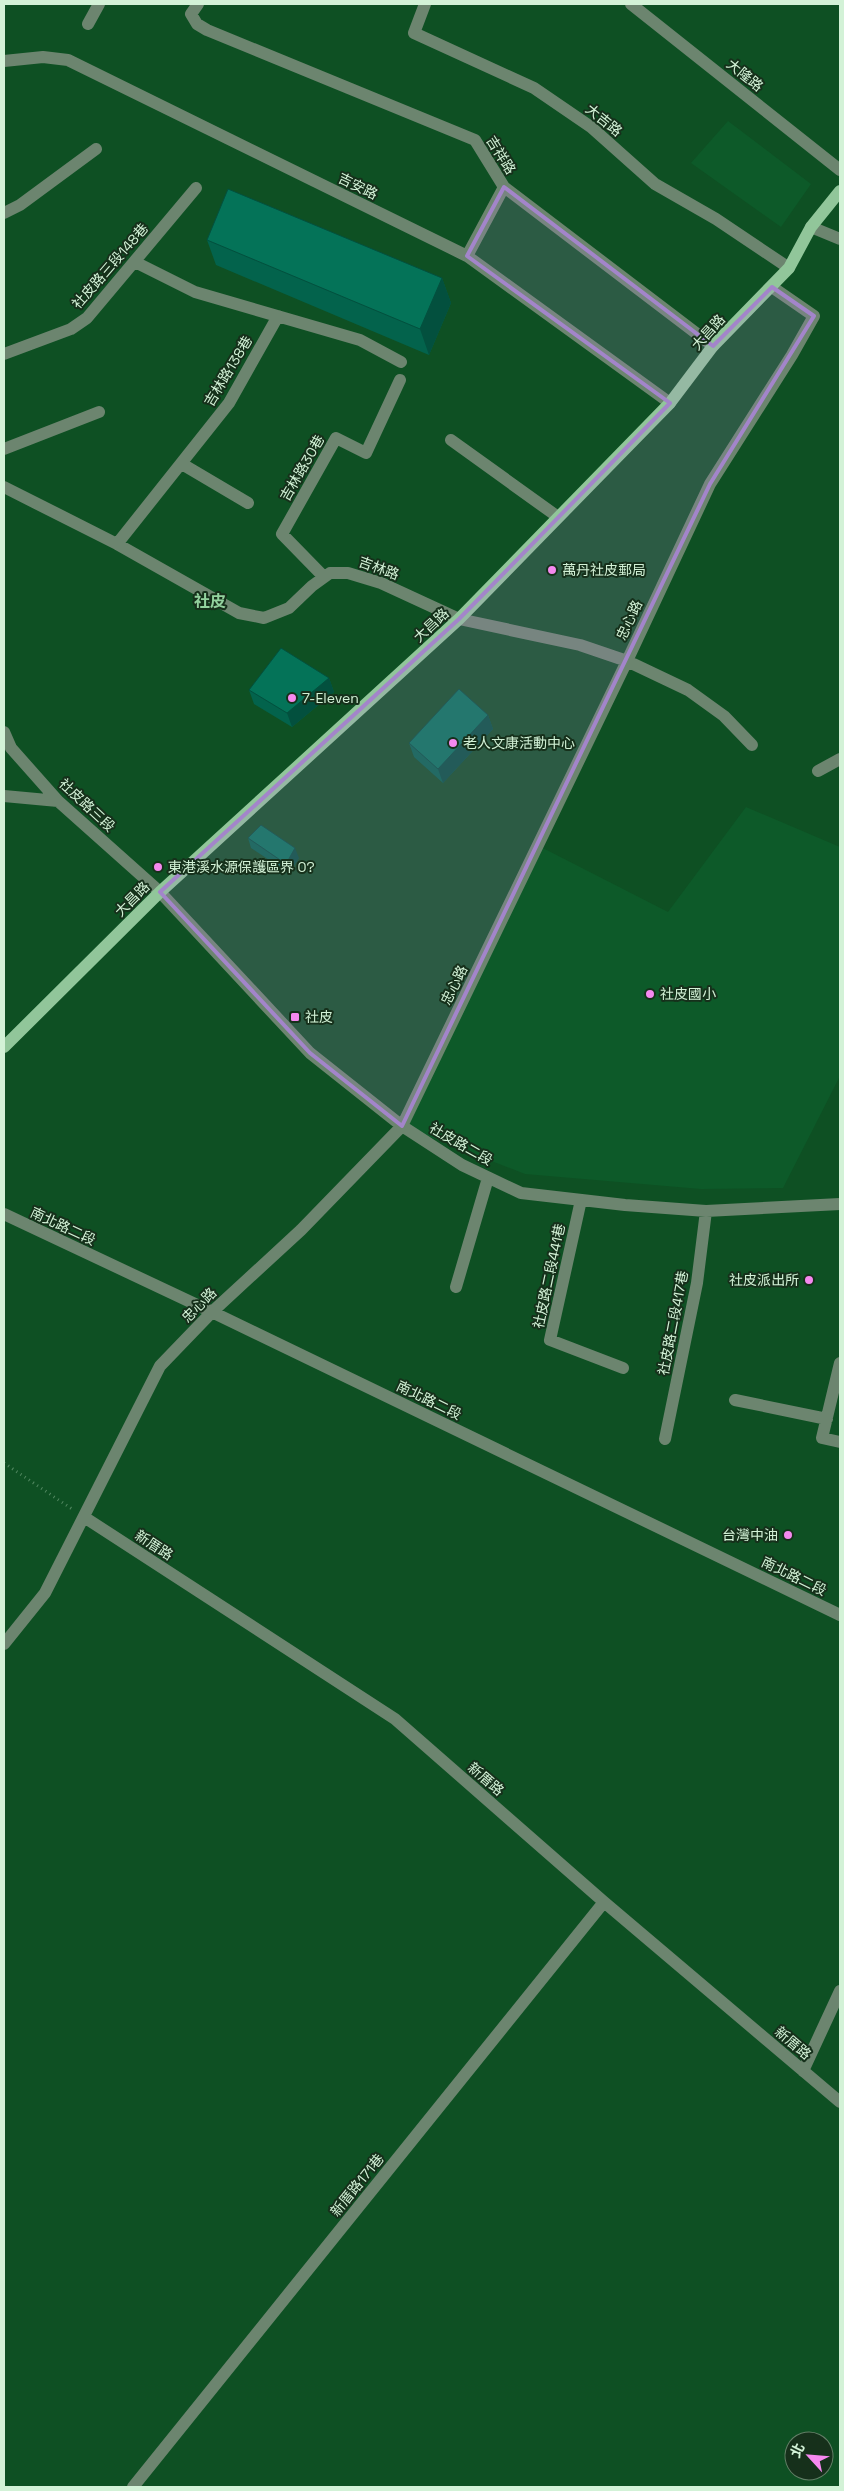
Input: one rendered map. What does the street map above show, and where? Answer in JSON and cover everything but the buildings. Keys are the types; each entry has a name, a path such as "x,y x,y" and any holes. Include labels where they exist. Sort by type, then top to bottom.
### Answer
{"main road":[{"name":"大昌路","path":"4,1047 160,892 459,619 670,403 713,346 789,268 811,227 840,191"}],"street":[{"path":"88,24 99,4"},
{"name":"吉祥路","path":"198,4 191,14 197,24 207,30 475,140 504,187 713,346"},
{"name":"大吉路","path":"425,4 414,33 534,88 591,128 655,184 716,219 789,268"},
{"name":"大隆路","path":"632,4 840,170"},
{"name":"吉安路","path":"4,61 43,57 68,60 467,256 670,403"},
{"path":"4,213 20,205 96,149"},
{"path":"467,256 504,187"},
{"name":"社皮路三段148巷","path":"4,354 71,329 87,318 136,262 196,188"},
{"path":"811,227 840,239"},
{"path":"136,262 195,292 360,340 401,362"},
{"name":"忠心路","path":"4,1644 45,1593 160,1366 212,1312 301,1230 402,1126 627,661 710,484 792,355 814,316 772,287"},
{"name":"吉林路138巷","path":"117,544 229,403 278,316"},
{"name":"吉林路30巷","path":"324,577 282,534 336,438 366,453 400,380"},
{"path":"4,449 99,412"},
{"path":"451,440 558,517"},
{"path":"182,464 248,503"},
{"path":"4,487 117,544 239,613 264,618 289,608 324,577"},
{"name":"吉林路","path":"324,577 330,573 348,573 381,583 459,619 570,643 627,661 688,690 724,716 752,745"},
{"name":"社皮路三段","path":"4,732 11,748 58,801 160,892"},
{"path":"818,771 840,759"},
{"path":"4,796 58,801"},
{"name":"社皮路二段","path":"160,892 310,1054 402,1126 462,1165 521,1194 706,1212 840,1204"},
{"path":"456,1287 488,1178"},
{"name":"社皮路二段441巷","path":"581,1200 550,1340 623,1368"},
{"name":"社皮路二段417巷","path":"665,1439 697,1283 706,1212"},
{"name":"南北路二段","path":"4,1214 212,1312 840,1615"},
{"path":"840,1363 822,1438 840,1442"},
{"path":"735,1400 826,1419"},
{"name":"新厝路","path":"84,1517 395,1719 604,1902 840,2102"},
{"name":"新厝路171巷","path":"133,2487 604,1902"},
{"path":"803,2071 840,1990"}],"path":[{"path":"4,1463 84,1517"}],"highlighted area":[{"path":"504,187 713,346 772,287 814,316 710,484 402,1126 310,1053 160,892 459,619 670,403 467,256"}],"shaded area":[{"path":"728,121 811,184 781,227 691,163"},
{"name":"社皮國小","path":"746,807 840,847 840,1076 783,1188 701,1189 525,1174 397,1124 533,843 668,912"}],"place":[{"name":"萬丹社皮郵局","path":"552,570"},
{"name":"7-Eleven","path":"292,698"},
{"name":"老人文康活動中心","path":"453,743"},
{"name":"東港溪水源保護區界 0?","path":"158,867"},
{"name":"社皮國小","path":"650,994"},
{"name":"社皮","path":"295,1017"},
{"name":"社皮派出所","path":"809,1280"},
{"name":"台灣中油","path":"788,1535"}],"district":[{"name":"社皮","path":"210,601"}]}
